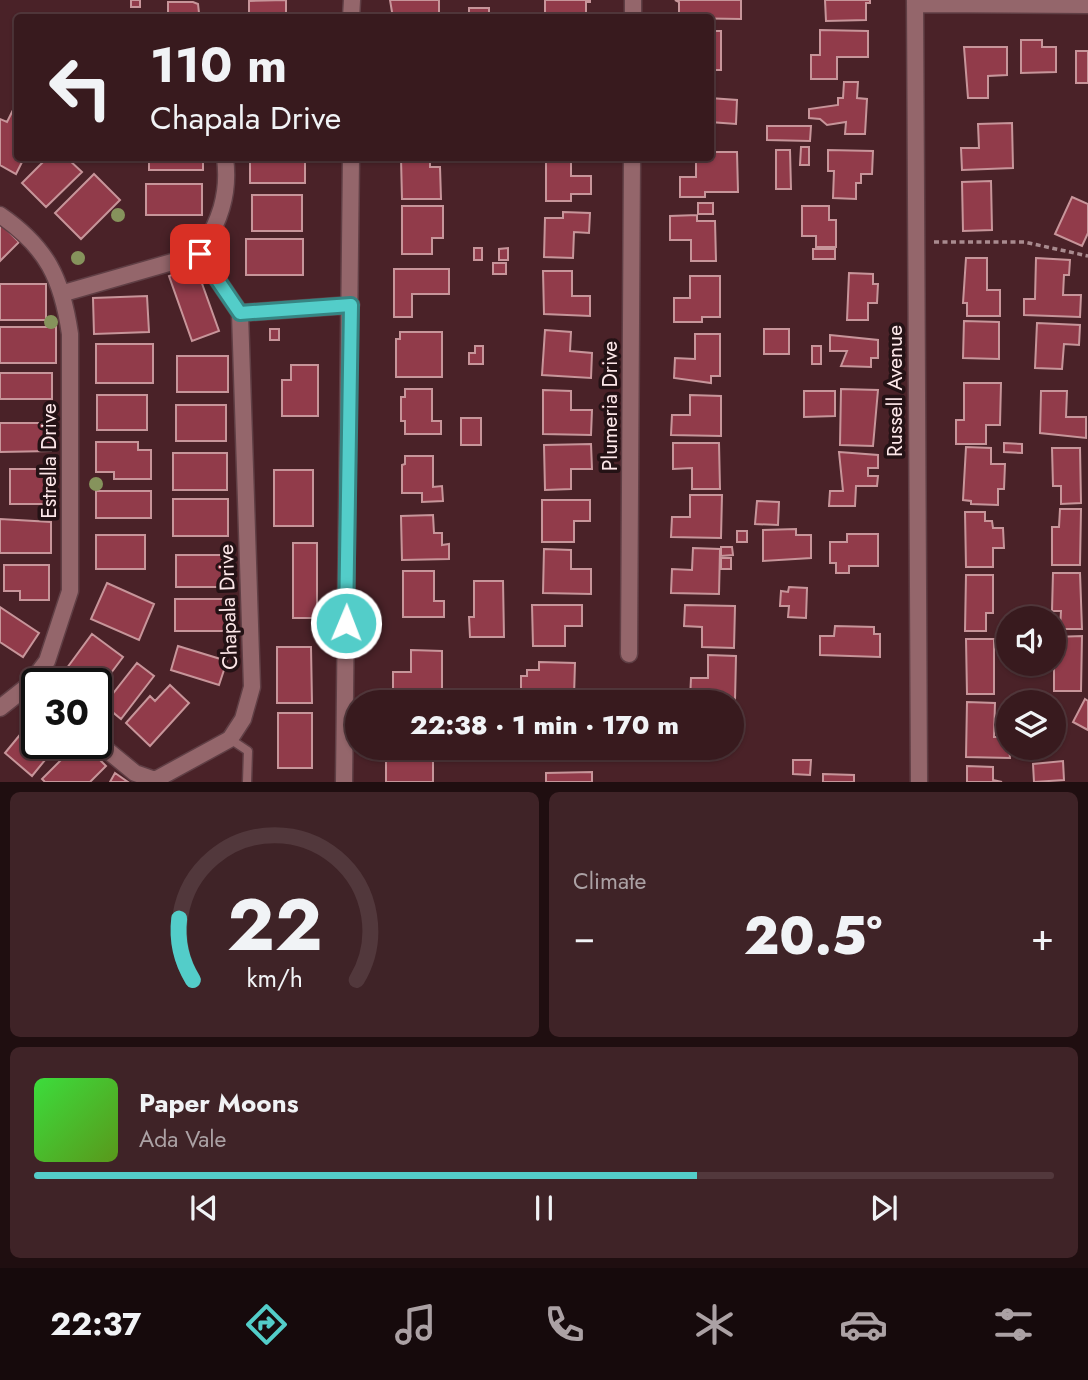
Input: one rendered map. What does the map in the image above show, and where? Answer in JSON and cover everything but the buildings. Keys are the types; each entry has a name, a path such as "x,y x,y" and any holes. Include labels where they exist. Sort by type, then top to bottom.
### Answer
{"street":[{"path":"915,2 1088,5"},
{"name":"Russell Avenue","path":"915,2 919,782"},
{"path":"64,293 200,254 219,221 226,197 225,161"},
{"path":"344,782 351,161"},
{"name":"Plumeria Drive","path":"629,654 632,161"},
{"name":"Estrella Drive","path":"0,215 19,228 47,258 64,293 71,334 71,591 43,668"},
{"path":"200,254 240,313 351,305"},
{"name":"Chapala Drive","path":"230,739 243,719 252,687 240,313"},
{"name":"Estrella Drive","path":"0,708 21,695"},
{"path":"112,755 135,774 155,780 230,739"}],"lane":[{"path":"230,739 248,751 247,782"}],"path":[{"path":"915,242 1024,242 1088,256"}],"route":[{"path":"200,254 240,313 351,305 346,623"}]}
